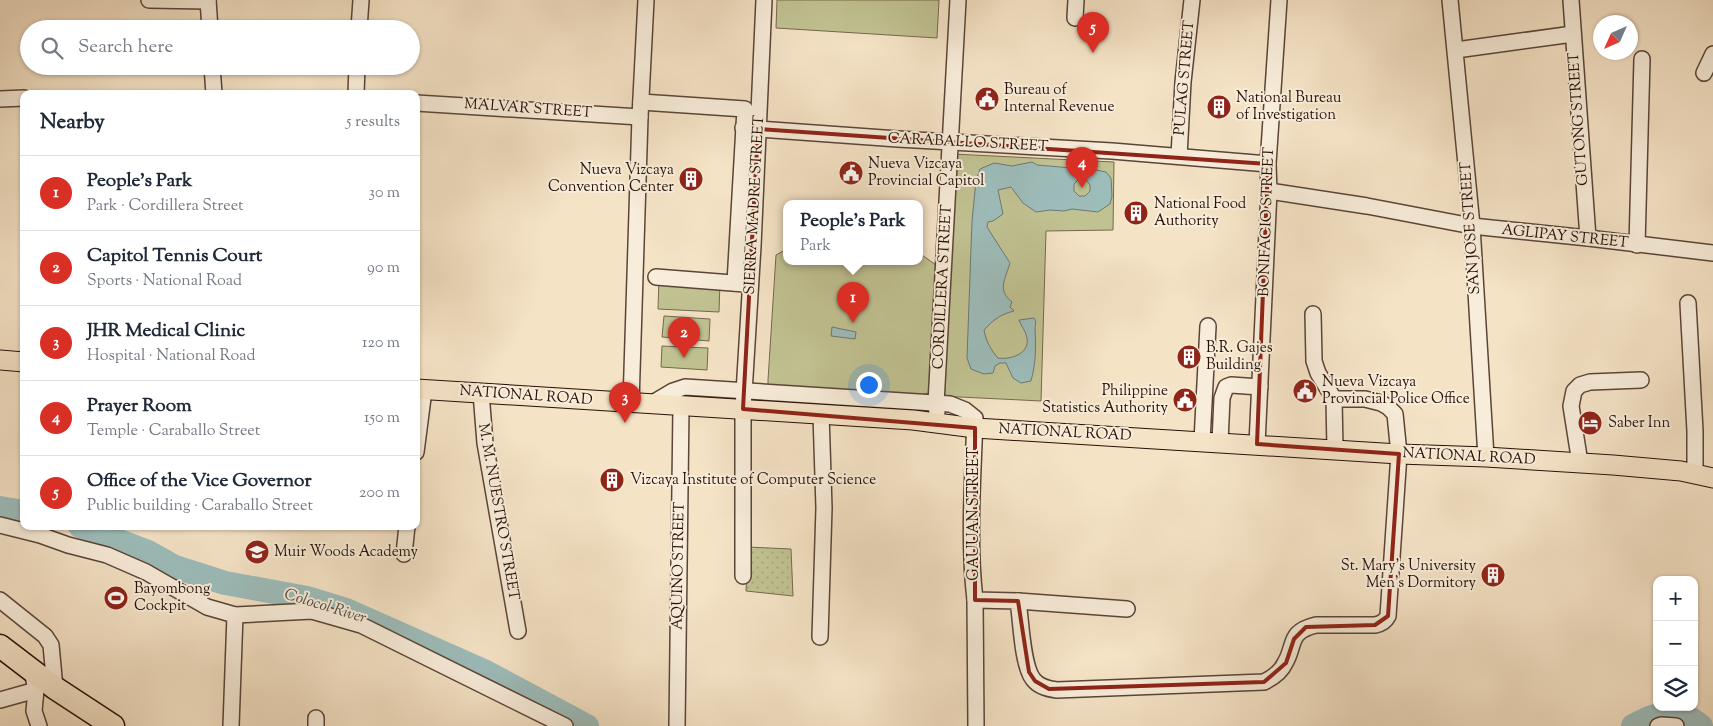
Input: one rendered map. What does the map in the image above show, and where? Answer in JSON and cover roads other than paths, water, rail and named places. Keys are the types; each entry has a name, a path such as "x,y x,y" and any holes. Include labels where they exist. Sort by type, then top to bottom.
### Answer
{"highway":[{"path":"0,646 41,683 114,726"}],"main road":[{"path":"0,360 20,362"},
{"name":"NATIONAL ROAD","path":"420,389 680,407 744,400 821,414 913,420 975,428 1632,466 1704,476"}],"street":[{"path":"148,0 208,0 209,20"},
{"path":"360,20 361,0"},
{"path":"631,403 640,109 646,0"},
{"name":"SIERRA MADRE STREET","path":"743,576 744,400 764,0"},
{"name":"CORDILLERA STREET","path":"938,423 936,403 958,0"},
{"path":"1075,18 1076,0"},
{"name":"PULAG STREET","path":"1179,156 1183,82 1192,0"},
{"name":"BONIFACIO STREET","path":"1257,444 1269,191 1268,164 1279,0"},
{"name":"SAN JOSE STREET","path":"1450,0 1472,226 1486,457"},
{"name":"GUTONG STREET","path":"1571,0 1588,238"},
{"path":"1456,50 1573,34"},
{"path":"1704,73 1713,54"},
{"path":"1636,245 1642,59"},
{"path":"213,75 214,90"},
{"path":"356,90 357,75"},
{"path":"0,99 20,98"},
{"name":"MALVAR STREET","path":"420,103 640,109 745,109 743,128"},
{"path":"735,283 743,128"},
{"name":"CARABALLO STREET","path":"743,128 1179,156 1268,164"},
{"name":"AGLIPAY STREET","path":"1269,191 1367,206 1472,226 1713,253"},
{"path":"656,277 751,284"},
{"path":"1688,303 1695,431 1704,476"},
{"path":"1313,314 1314,361 1318,373 1334,399 1336,449"},
{"path":"1208,326 1211,441"},
{"path":"1580,463 1571,406 1574,391 1580,385 1590,382 1641,380"},
{"path":"1211,441 1224,390 1230,385 1260,387"},
{"path":"651,404 680,388 744,400 950,404 965,410 975,418 975,428"},
{"name":"M. M. NUESTRO STREET","path":"481,393 485,443 518,631"},
{"path":"1018,601 1025,654 1031,677 1044,687 1057,690 1264,682 1274,677 1286,663 1294,639 1306,627 1316,625 1381,624 1388,616 1399,454 1395,414 1382,403 1365,399 1334,399"},
{"name":"AQUINO STREET","path":"677,726 680,407"},
{"path":"820,637 824,517 821,414"},
{"name":"GAUUAN STREET","path":"975,428 972,487 972,556 975,600 976,726"},
{"path":"0,525 107,555 146,572 207,607 235,615 312,612 361,625 565,726"},
{"path":"404,554 407,530"},
{"path":"0,600 45,636 51,645 34,711 39,726"},
{"name":"GAUUAN STREET","path":"975,600 1018,601 1127,609"},
{"path":"231,726 235,615"},
{"path":"0,700 41,683"},
{"path":"1658,726 1676,726"}],"water":[{"path":"1032,162 1037,165 1106,172 1111,178 1112,196 1110,204 1098,212 1072,209 1036,212 1023,203 1011,187 998,190 1003,214 988,222 987,227 1010,263 1003,289 1007,298 1012,302 1010,307 1014,311 997,318 984,330 989,345 998,358 1013,357 1022,352 1027,344 1026,335 1019,320 1034,318 1036,322 1033,374 1031,381 1021,383 1013,378 1006,363 1000,363 995,366 993,373 984,374 971,369 967,358 972,221 976,180 980,169 994,163 1012,166","holes":["1079,179 1086,180 1090,185 1090,191 1085,196 1079,196 1074,191 1074,184"]},
{"path":"832,327 856,332 855,339 831,336"}],"waterway":[{"name":"Colocol River","path":"0,508 20,511"},
{"name":"Colocol River","path":"90,530 148,552 175,567 225,583 307,598 346,610 486,672 587,726"},
{"name":"Colocol River","path":"1633,726 1651,717 1667,713 1683,715 1701,726"}],"place":[{"name":"Office of the Vice Governor","path":"1093,53"},
{"name":"Bureau of Internal Revenue","path":"987,99"},
{"name":"National Bureau of Investigation","path":"1219,107"},
{"name":"Nueva Vizcaya Provincial Capitol","path":"851,173"},
{"name":"Nueva Vizcaya Convention Center","path":"691,179"},
{"name":"Prayer Room","path":"1082,188"},
{"name":"National Food Authority","path":"1136,213"},
{"name":"People's Park","path":"853,323"},
{"name":"B.R. Gajes Building","path":"1189,357"},
{"name":"Capitol Tennis Court","path":"684,358"},
{"name":"Nueva Vizcaya Provincial Police Office","path":"1305,391"},
{"name":"Philippine Statistics Authority","path":"1185,400"},
{"name":"JHR Medical Clinic","path":"625,423"},
{"name":"Saber Inn","path":"1590,423"},
{"name":"Vizcaya Institute of Computer Science","path":"612,480"},
{"name":"Muir Woods Academy","path":"257,552"},
{"name":"St. Mary's University Men's Dormitory","path":"1493,575"},
{"name":"Bayombong Cockpit","path":"116,598"}]}
